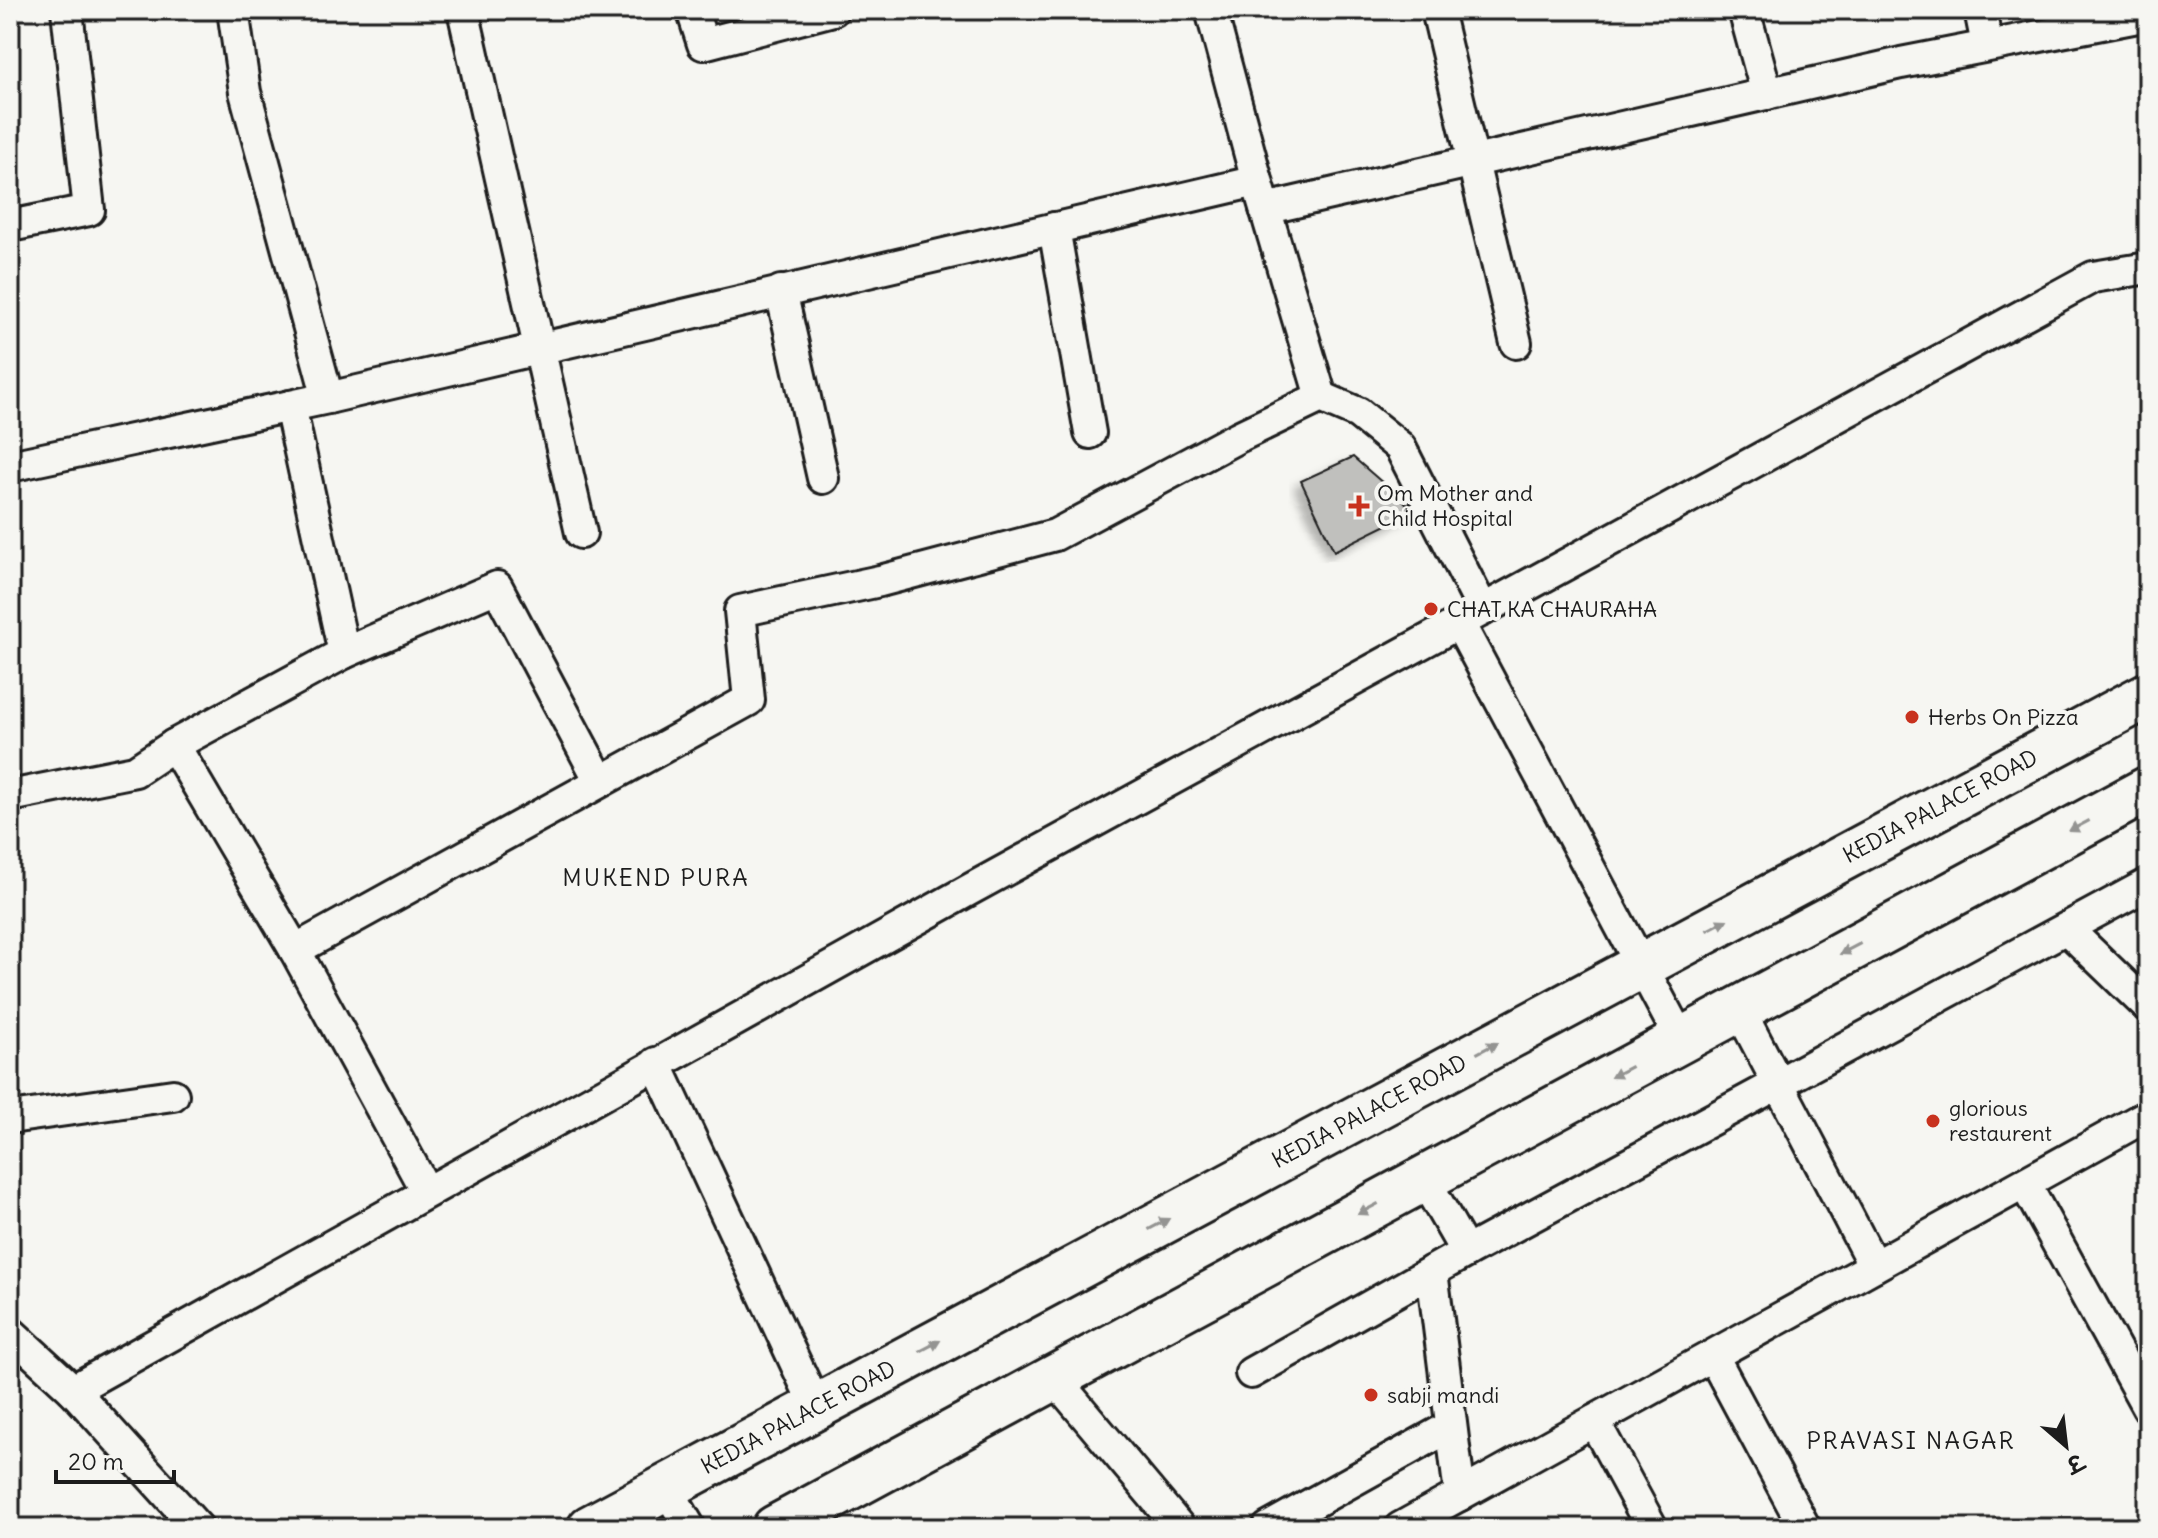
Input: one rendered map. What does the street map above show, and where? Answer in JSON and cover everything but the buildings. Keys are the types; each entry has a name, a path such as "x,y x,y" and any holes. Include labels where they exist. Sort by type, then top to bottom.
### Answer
{"street":[{"path":"10,226 89,210 67,10"},
{"path":"233,10 245,92 328,398"},
{"path":"463,10 581,533"},
{"path":"692,10 703,44 833,10"},
{"path":"1211,10 1261,195 1321,397"},
{"path":"1437,10 1516,343"},
{"path":"1744,10 1767,94"},
{"path":"1980,10 1987,45"},
{"path":"10,466 328,398 1054,228 1473,162 1987,45 2148,15"},
{"path":"1054,228 1090,433"},
{"path":"73,1390 656,1063 2093,277 2148,268"},
{"path":"781,291 823,478"},
{"path":"295,950 749,700 740,611 880,581 1055,535 1238,437 1321,397 1358,413 1400,447 1471,617 1681,1040"},
{"path":"290,406 344,653"},
{"path":"10,796 135,771 174,745 344,653 497,587 600,781"},
{"name":"KEDIA PALACE ROAD","path":"590,1528 2148,695"},
{"path":"174,745 295,950 426,1191"},
{"path":"775,1528 2148,789"},
{"path":"1251,1373 1466,1252 2148,884"},
{"path":"2067,929 2148,1007"},
{"path":"1739,1009 1874,1266"},
{"path":"656,1063 816,1407"},
{"path":"10,1118 173,1095"},
{"path":"1400,1528 1432,1520 1460,1495 1714,1358 2148,1115"},
{"path":"1424,1179 1466,1252"},
{"path":"2025,1184 2148,1408"},
{"path":"1432,1271 1460,1495"},
{"path":"10,1332 73,1390 198,1528"},
{"path":"1714,1358 1805,1528"},
{"path":"1054,1378 1180,1528"},
{"path":"1594,1421 1652,1528"},
{"path":"1268,1528 1451,1426"},
{"path":"666,1487 690,1528"}],"place":[{"name":"Om Mother and Child Hospital","path":"1359,506"},
{"name":"CHAT KA CHAURAHA","path":"1431,609"},
{"name":"Herbs On Pizza","path":"1912,717"},
{"name":"glorious restaurent","path":"1933,1121"},
{"name":"sabji mandi","path":"1371,1395"}],"district":[{"name":"MUKEND PURA","path":"656,878"},
{"name":"PRAVASI NAGAR","path":"1911,1441"}]}
